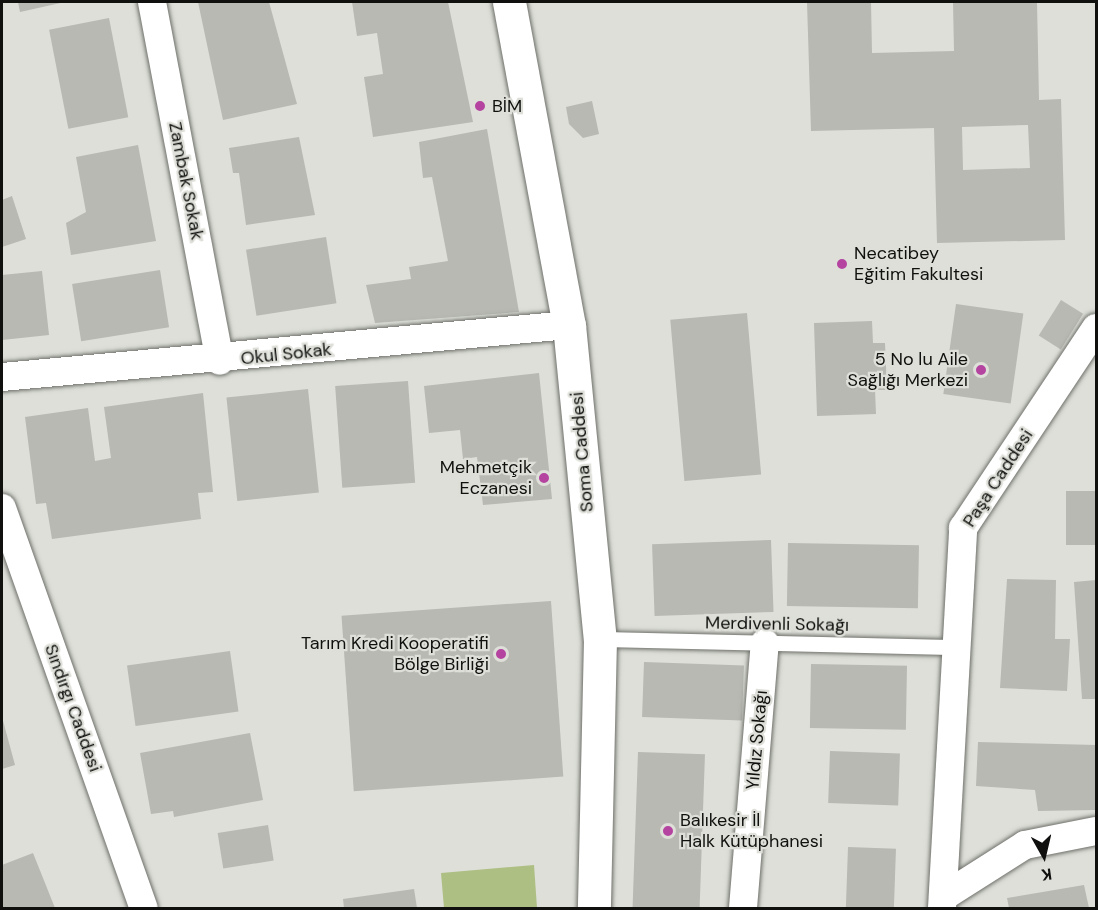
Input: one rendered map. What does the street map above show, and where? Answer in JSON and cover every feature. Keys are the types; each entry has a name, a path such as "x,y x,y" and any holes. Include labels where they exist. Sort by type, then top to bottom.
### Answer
{"main road":[{"name":"Soma Caddesi","path":"509,2 569,325 600,639 594,909"}],"street":[{"name":"Zambak Sokak","path":"152,2 220,361"},
{"name":"Okul Sokak","path":"2,377 220,361 569,325"},
{"name":"Paşa Caddesi","path":"942,903 954,647 963,528 1096,328"},
{"name":"Sındırgı Caddesi","path":"2,508 144,909"},
{"name":"Yıldız Sokağı","path":"743,909 765,643"},
{"path":"942,903 1025,845 1096,831"}],"lane":[{"name":"Merdivenli Sokağı","path":"600,639 954,647"}],"green space":[{"path":"534,865 537,908 444,908 441,873"}],"building":[{"path":"18,2 65,2 20,12"},
{"path":"198,2 269,2 297,104 223,120"},
{"path":"352,2 448,2 473,122 373,137 364,77 383,74 377,33 357,36"},
{"path":"807,2 871,2 872,53 954,51 953,2 1037,2 1039,100 1061,99 1065,240 937,243 934,128 811,131","holes":["1028,125 1030,168 963,170 962,127"]},
{"path":"109,18 128,117 68,129 49,30"},
{"path":"592,101 599,134 583,138 569,124 566,107"},
{"path":"487,129 519,312 375,323 366,285 411,279 409,267 448,261 432,177 423,178 419,142"},
{"path":"299,137 315,215 246,225 239,173 233,173 229,148"},
{"path":"138,145 156,241 71,255 66,223 86,212 76,157"},
{"path":"12,196 26,239 2,247 2,200"},
{"path":"326,237 336,303 256,316 246,250"},
{"path":"160,270 169,327 81,341 72,284"},
{"path":"42,271 49,335 2,340 2,275"},
{"path":"1061,300 1083,314 1061,349 1039,336"},
{"name":"5 No lu Aile Sağlığı Merkezi","path":"956,304 1023,313 1011,404 943,394"},
{"path":"747,313 761,474 684,481 670,320"},
{"path":"872,321 873,343 885,343 887,390 875,390 876,414 817,416 814,323"},
{"path":"539,373 552,499 483,505 477,457 463,459 460,430 429,433 424,386"},
{"path":"408,381 415,483 342,488 335,386"},
{"path":"308,389 319,492 237,501 226,398"},
{"path":"203,393 213,492 198,493 201,519 52,539 46,503 36,504 25,417 88,408 95,461 111,458 104,407"},
{"path":"1066,491 1096,491 1096,545 1066,545"},
{"path":"771,540 774,612 655,616 652,544"},
{"path":"788,543 919,545 918,608 787,606"},
{"path":"1007,579 1056,580 1055,639 1070,639 1067,691 1000,688"},
{"path":"1096,580 1096,699 1082,699 1074,582"},
{"path":"551,601 563,777 354,791 342,616"},
{"path":"230,651 238,711 136,726 127,665"},
{"path":"644,662 744,665 742,720 642,717"},
{"path":"811,664 907,666 906,730 810,728"},
{"path":"2,717 15,765 2,769"},
{"path":"250,733 263,800 174,817 173,811 151,814 140,753"},
{"path":"978,742 1096,745 1096,810 1038,811 1035,790 976,786"},
{"path":"830,751 900,753 898,805 828,803"},
{"name":"Balıkesir İl Halk Kütüphanesi","path":"638,752 705,754 700,908 633,908"},
{"path":"268,825 274,861 223,869 218,833"},
{"path":"848,847 896,849 894,908 846,908"},
{"path":"33,853 55,908 2,908 2,865"},
{"path":"1084,885 1089,908 1009,908 1007,898"},
{"path":"414,889 417,908 344,908 343,899"}],"place":[{"name":"BİM","path":"480,106"},
{"name":"Necatibey Eğitim Fakultesi","path":"842,264"},
{"name":"5 No lu Aile Sağlığı Merkezi","path":"981,370"},
{"name":"Mehmetçik Eczanesi","path":"544,478"},
{"name":"Tarım Kredi Kooperatifi Bölge Birliği","path":"501,654"},
{"name":"Balıkesir İl Halk Kütüphanesi","path":"668,831"}]}
